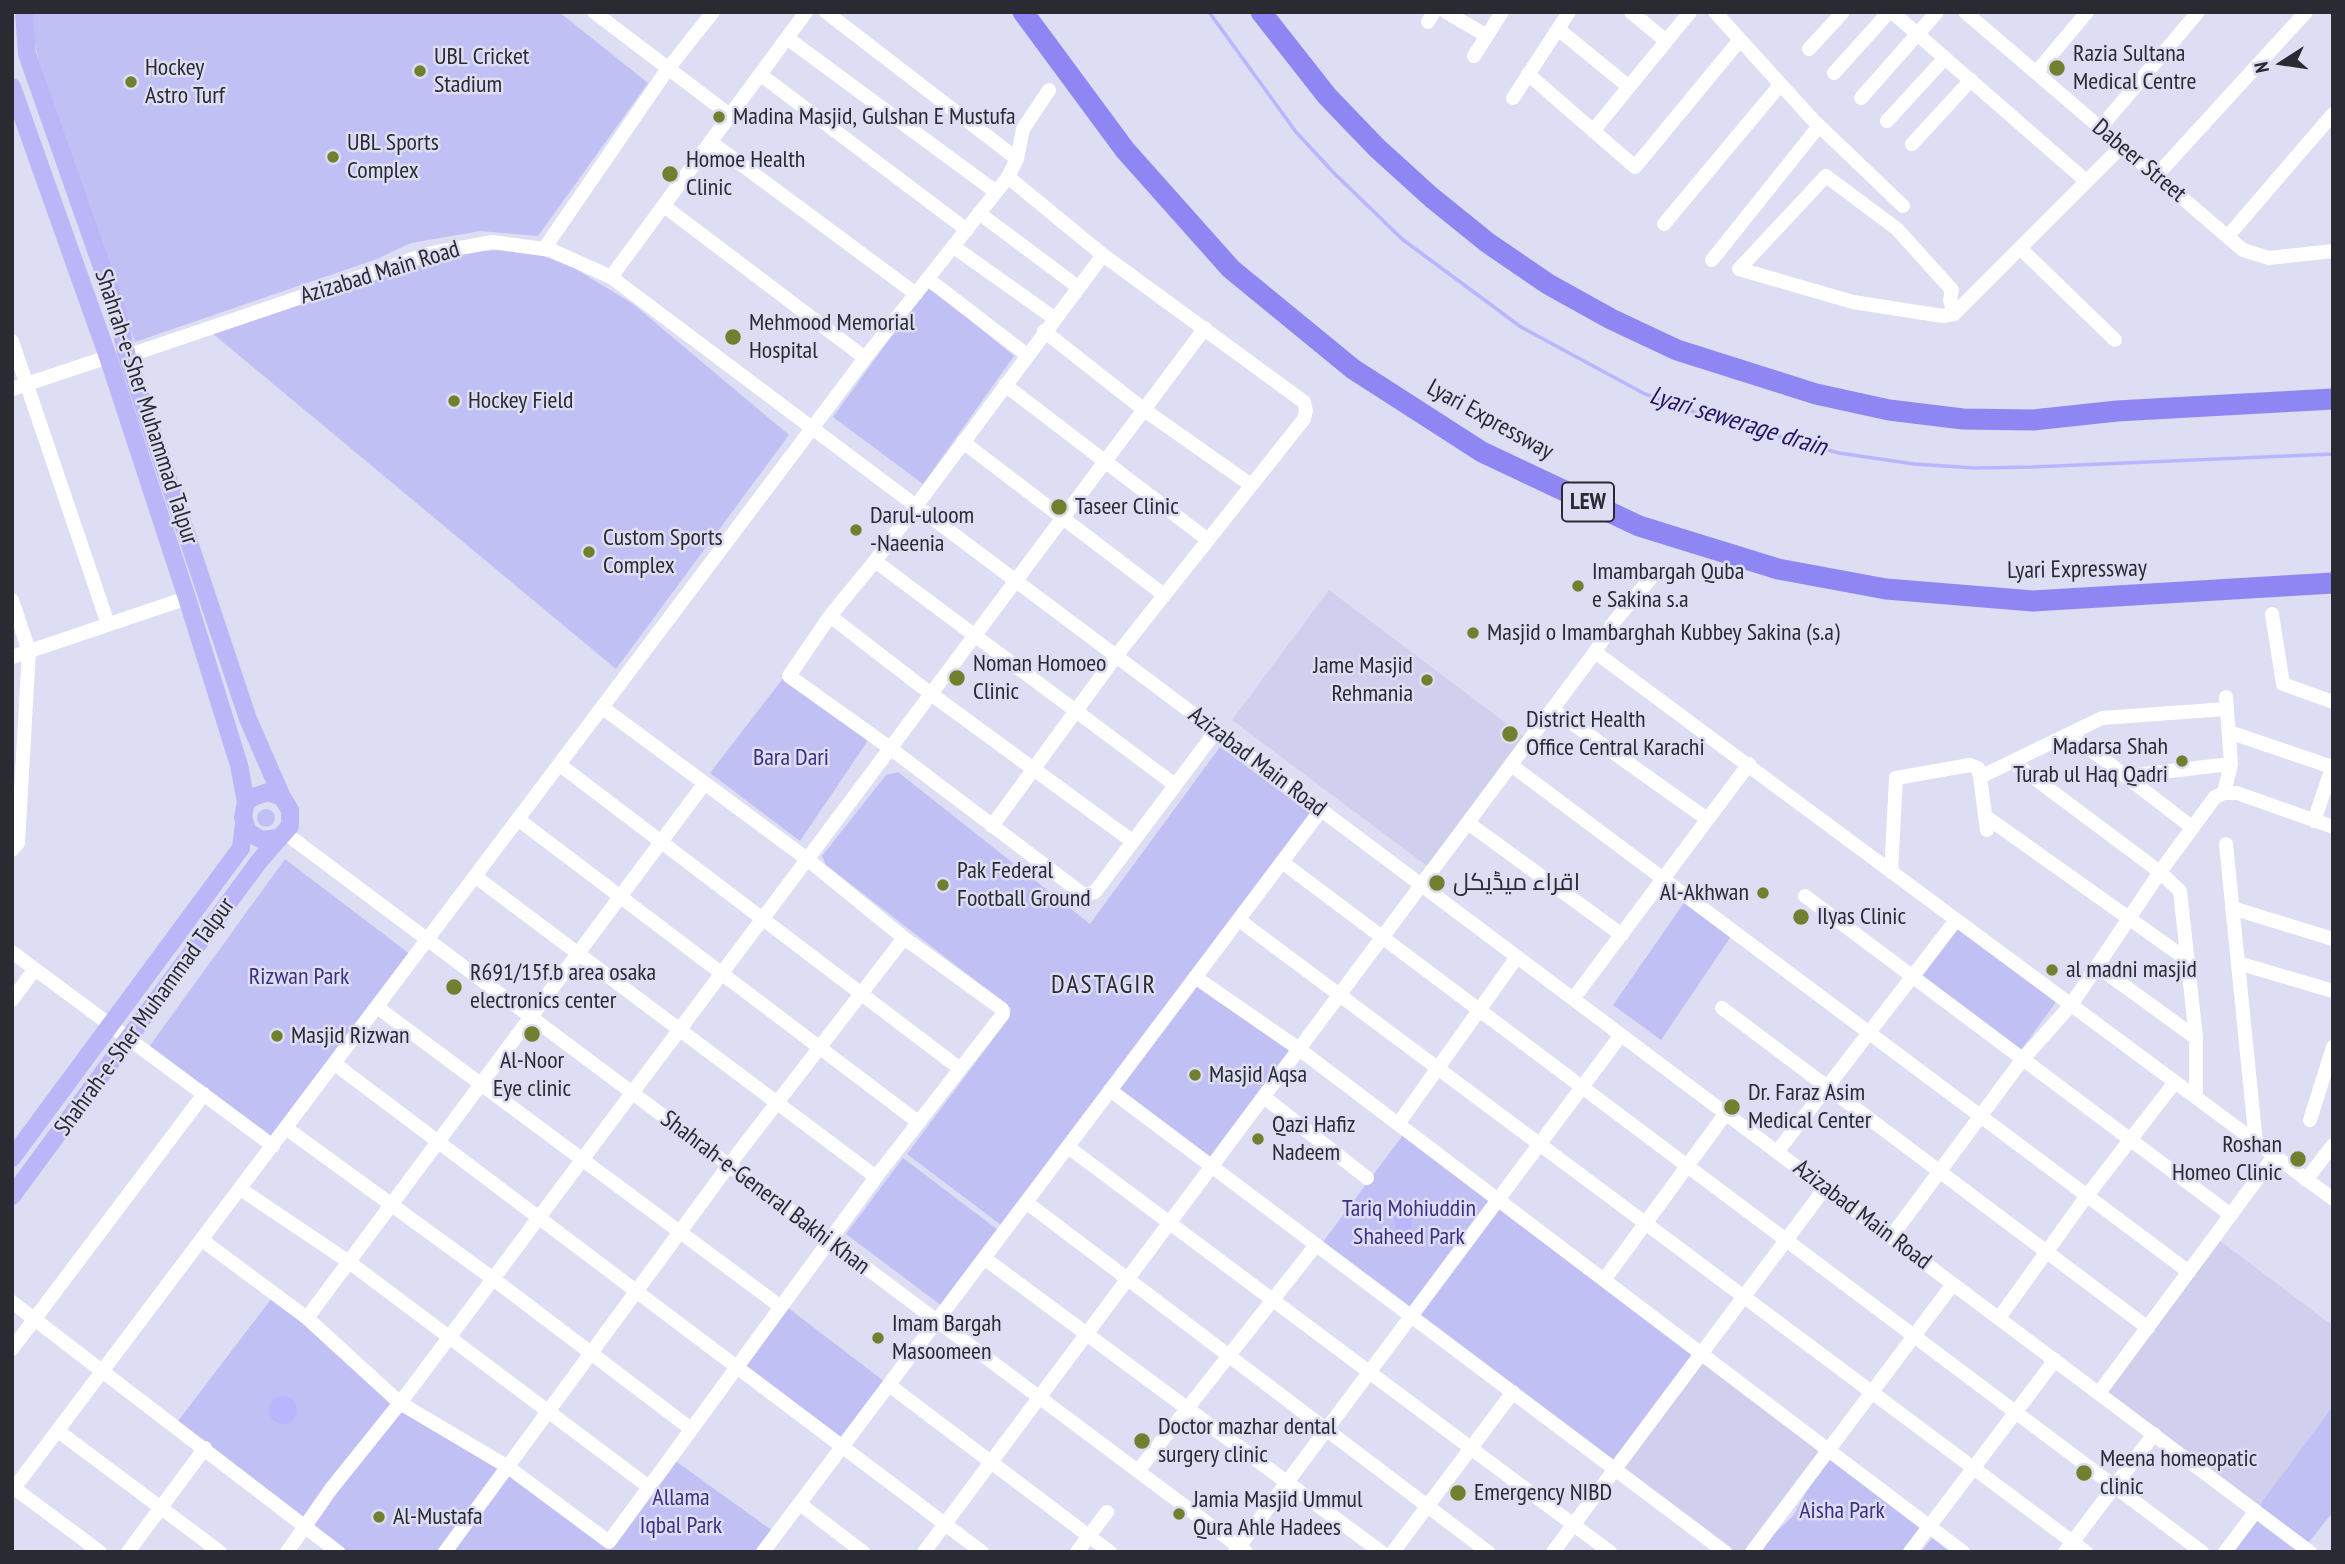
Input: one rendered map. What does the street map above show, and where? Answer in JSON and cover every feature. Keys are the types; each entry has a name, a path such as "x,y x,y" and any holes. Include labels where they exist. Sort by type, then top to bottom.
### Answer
{"highway":[{"name":"Lyari Expressway","path":"1023,12 1125,150 1231,269 1353,369 1482,452 1639,526 1777,569 1886,589 2033,601 2333,583"},
{"path":"1261,12 1351,123 1441,205 1548,284 1611,319 1677,350 1816,394 1889,410 1963,419 2033,420 2116,411 2333,399"}],"main road":[{"name":"Shahrah-e-Sher Muhammad Talpur","path":"24,12 27,54 116,307 127,356 248,719 282,797"},
{"name":"Shahrah-e-Sher Muhammad Talpur","path":"12,87 18,120 108,357 187,598 239,765 246,802"},
{"path":"260,793 282,797 291,818 282,836 271,841 254,837 244,824 246,802 260,793"},
{"name":"Shahrah-e-Sher Muhammad Talpur","path":"12,1158 241,848 244,824"},
{"name":"Shahrah-e-Sher Muhammad Talpur","path":"12,1196 282,836"}],"street":[{"path":"594,12 731,116"},
{"path":"544,249 667,70 713,12"},
{"path":"611,277 806,12"},
{"path":"826,12 1017,159"},
{"path":"1446,12 1487,36"},
{"path":"1474,56 1502,12"},
{"path":"1513,98 1569,12"},
{"path":"1631,12 1666,41"},
{"path":"1593,131 1690,12"},
{"path":"1715,12 1819,126 1903,206"},
{"path":"1809,49 1843,12"},
{"path":"1834,72 1891,12 2086,181"},
{"path":"1861,98 1937,12"},
{"path":"2036,73 2087,12"},
{"path":"2100,128 2198,12"},
{"path":"2156,176 2305,12"},
{"name":"Dabeer Street","path":"1968,13 2121,147 2249,253 2269,258 2332,250"},
{"path":"1558,29 1629,87"},
{"path":"787,38 996,192"},
{"path":"1528,74 1634,167 1739,41"},
{"path":"1887,121 1945,58"},
{"path":"761,75 967,230"},
{"path":"1912,144 1970,80"},
{"path":"1664,224 1780,85"},
{"path":"100,1552 13,1490 242,1190 866,358 1008,177 1017,159 1023,128 1049,90"},
{"path":"2228,236 2333,114"},
{"path":"1712,260 1819,126"},
{"path":"711,142 916,294"},
{"path":"1954,314 1950,300 1952,290 1897,229 1826,176 1739,269 1853,302 1943,316 1954,314 2121,147"},
{"path":"992,826 1116,656 1304,419 1306,411 1304,402 1103,255 1008,177"},
{"path":"664,206 866,358"},
{"path":"979,214 1078,287"},
{"name":"Azizabad Main Road","path":"127,356 428,254 492,242 544,249 611,277 2305,1550"},
{"path":"954,247 1054,318"},
{"path":"2021,249 2115,340"},
{"path":"1103,255 875,561 830,616 789,676 890,748 1084,895 1096,892 1216,731"},
{"path":"928,279 1027,355"},
{"path":"287,1552 331,1489 400,1403 975,636 1103,460 1205,328"},
{"path":"1044,331 1143,409 1251,485"},
{"path":"12,341 108,625"},
{"path":"12,389 108,357"},
{"path":"1004,385 1208,540"},
{"path":"964,442 1164,595"},
{"path":"875,561 1175,785"},
{"path":"924,1552 1595,652 1613,623 1655,573"},
{"path":"12,656 187,598"},
{"path":"12,600 29,651 18,843 12,850"},
{"path":"2272,614 2283,684 2333,702"},
{"path":"830,616 931,694 1132,841"},
{"path":"1595,652 2333,1199"},
{"path":"1980,777 2072,735 2102,718 2226,703 2231,764 2224,793"},
{"path":"202,1240 307,1318 400,1403 508,1467 609,1542 876,1177 1004,1011 904,938 807,859 603,708"},
{"path":"1552,709 1707,819"},
{"path":"2229,732 2332,766 2314,821"},
{"path":"2072,735 2193,828"},
{"path":"2014,763 2160,872 2180,891 2196,1038 2196,1097"},
{"path":"1573,999 1749,764"},
{"path":"2126,776 2231,764"},
{"path":"560,765 959,1068"},
{"path":"1511,765 2189,1272"},
{"path":"1891,872 1896,778 1970,765 1978,768 1986,823 2130,916 2189,961"},
{"path":"307,1318 705,784"},
{"path":"1891,1237 2022,1060 2071,1005 2160,872 2215,797 2224,793 2237,793 2333,827"},
{"path":"763,1552 1321,810"},
{"path":"519,820 918,1122"},
{"path":"1468,823 1622,935"},
{"name":"Shahrah-e-General Bakhi Khan","path":"282,836 428,940 1040,1397 1240,1550"},
{"path":"2225,844 2256,1143"},
{"path":"1282,862 2202,1552"},
{"path":"476,877 876,1177"},
{"path":"1805,896 2231,1215"},
{"path":"2232,908 2333,939"},
{"path":"1238,920 1973,1468 2069,1547 2086,1552"},
{"path":"1777,1152 1956,920"},
{"path":"445,1552 729,1165 779,1104 904,938"},
{"path":"12,952 273,1146"},
{"path":"1398,1124 1517,957"},
{"path":"2238,963 2333,991"},
{"path":"2097,966 2196,1038"},
{"path":"12,1000 35,969"},
{"path":"1195,977 1299,1049 1963,1552"},
{"path":"377,1007 781,1307"},
{"path":"1722,1008 2148,1328"},
{"path":"1240,1550 1326,1429 1621,1035"},
{"path":"2310,1120 2333,1047"},
{"path":"335,1064 982,1552"},
{"path":"1999,1318 2086,1197 2175,1082"},
{"path":"1110,1090 1725,1552"},
{"path":"12,1349 204,1094"},
{"path":"1264,1097 1367,1178"},
{"path":"1604,1280 1726,1113"},
{"path":"286,1128 492,1278 590,1355 691,1429"},
{"path":"2306,1180 2333,1145"},
{"path":"1068,1147 1610,1552"},
{"path":"2099,1393 2275,1155"},
{"path":"1553,1552 1825,1188"},
{"path":"242,1190 349,1262 649,1487"},
{"path":"1026,1202 1488,1552"},
{"path":"1138,1471 1316,1245"},
{"path":"984,1258 1381,1552"},
{"path":"1752,1552 1869,1393 1954,1284"},
{"path":"12,1302 338,1552"},
{"path":"1910,1552 2055,1360"},
{"path":"889,1385 1110,1552"},
{"path":"1393,1552 1513,1392"},
{"path":"58,1431 220,1552"},
{"path":"2069,1547 2154,1434"},
{"path":"128,1552 205,1448"},
{"path":"800,1504 863,1552"},
{"path":"2225,1552 2256,1511"},
{"path":"1077,1552 1107,1512"}],"shaded area":[{"path":"1329,590 1523,736 1427,866 1232,720"},
{"path":"1409,1213 1412,1217 1411,1232 1396,1233 1394,1217"},
{"path":"2215,1237 2333,1326 2333,1406 2256,1511 2099,1393"},
{"path":"1701,1353 1828,1450 1752,1552 1725,1552 1615,1469"},
{"path":"283,1396 293,1400 297,1410 293,1420 283,1424 273,1420 269,1410 273,1400"}],"green space":[{"name":"UBL Sports Complex","path":"33,12 559,12 648,83 538,236 481,231 411,243 377,259 135,342 39,62 33,33"},
{"name":"Custom Sports Complex","path":"525,249 574,268 633,304 789,435 616,669 212,333 462,252"},
{"path":"928,286 1014,356 923,484 833,417"},
{"name":"Bara Dari","path":"784,677 869,739 800,841 710,773"},
{"path":"1220,747 1311,814 1001,1225 907,1154 1009,1018 1011,1008 826,865 822,856 886,775 898,772 1090,924"},
{"path":"262,809 270,809 275,818 273,825 262,827 257,822 257,814"},
{"name":"Rizwan Park","path":"285,859 415,958 273,1146 146,1051"},
{"path":"1688,897 1734,932 1661,1040 1613,1005"},
{"path":"1958,929 2056,1002 2021,1050 1922,977"},
{"path":"1195,977 1299,1049 1211,1166 1110,1090"},
{"name":"Tariq Mohiuddin Shaheed Park","path":"1406,1131 1701,1353 1615,1469 1320,1246"},
{"path":"903,1158 998,1230 942,1306 846,1234"},
{"name":"Allama Iqbal Park","path":"275,1294 400,1403 609,1542 670,1457 777,1534 763,1552 340,1552 175,1425"},
{"path":"783,1304 889,1385 842,1447 736,1366"},
{"path":"2333,1406 2333,1512 2301,1552 2225,1552"},
{"name":"Aisha Park","path":"1828,1450 1929,1527 1910,1552 1755,1552 1794,1515"},
{"path":"1932,1538 1950,1552 1921,1552"}],"waterway":[{"name":"Lyari sewerage drain","path":"1209,12 1296,132 1402,239 1521,327 1645,394 1708,417 1839,453 1914,464 1975,468 2032,467 2333,454"}],"place":[{"name":"Razia Sultana Medical Centre","path":"2057,68"},
{"name":"UBL Cricket Stadium","path":"420,71"},
{"name":"Hockey Astro Turf","path":"131,82"},
{"name":"Madina Masjid, Gulshan E Mustufa","path":"719,117"},
{"name":"UBL Sports Complex","path":"333,157"},
{"name":"Homoe Health Clinic","path":"670,174"},
{"name":"Mehmood Memorial Hospital","path":"733,337"},
{"name":"Hockey Field","path":"454,401"},
{"name":"Taseer Clinic","path":"1059,507"},
{"name":"Darul-uloom -Naeenia","path":"856,530"},
{"name":"Custom Sports Complex","path":"589,552"},
{"name":"Imambargah Quba e Sakina s.a","path":"1578,586"},
{"name":"Masjid o Imambarghah Kubbey Sakina (s.a)","path":"1473,633"},
{"name":"Noman Homoeo Clinic","path":"957,678"},
{"name":"Jame Masjid Rehmania","path":"1427,680"},
{"name":"District Health Office Central Karachi","path":"1510,734"},
{"name":"Madarsa Shah Turab ul Haq Qadri","path":"2182,761"},
{"name":"اقراء میڈیکل","path":"1437,883"},
{"name":"Pak Federal Football Ground","path":"943,885"},
{"name":"Al-Akhwan","path":"1763,893"},
{"name":"Ilyas Clinic","path":"1801,917"},
{"name":"al madni masjid","path":"2052,970"},
{"name":"R691/15f.b area osaka electronics center","path":"454,987"},
{"name":"Al-Noor Eye clinic","path":"532,1034"},
{"name":"Masjid Rizwan","path":"277,1036"},
{"name":"Masjid Aqsa","path":"1195,1075"},
{"name":"Dr. Faraz Asim Medical Center","path":"1732,1107"},
{"name":"Qazi Hafiz Nadeem","path":"1258,1139"},
{"name":"Roshan Homeo Clinic","path":"2298,1159"},
{"name":"Imam Bargah Masoomeen","path":"878,1338"},
{"name":"Doctor mazhar dental surgery clinic","path":"1142,1441"},
{"name":"Meena homeopatic clinic","path":"2084,1473"},
{"name":"Emergency NIBD","path":"1458,1493"},
{"name":"Jamia Masjid Ummul Qura Ahle Hadees","path":"1179,1514"},
{"name":"Al-Mustafa","path":"379,1517"}],"district":[{"name":"DASTAGIR","path":"1104,986"}]}
